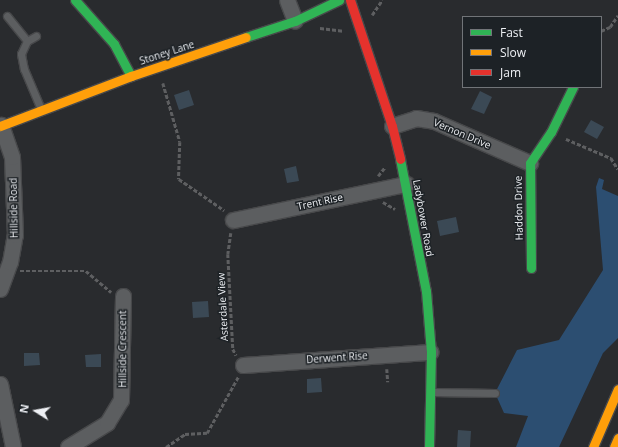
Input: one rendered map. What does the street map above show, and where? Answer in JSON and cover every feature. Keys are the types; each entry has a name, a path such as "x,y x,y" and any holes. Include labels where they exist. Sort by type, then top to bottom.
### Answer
{"main road":[{"path":"75,0 114,44 131,76"},
{"name":"Stoney Lane","path":"1,126 41,109 131,76 295,21 339,0"},
{"name":"Ladybower Road","path":"350,0 392,126 406,184 426,291 431,352 429,447"},
{"name":"Haddon Drive","path":"531,268 530,163 551,132 573,88"},
{"path":"593,447 618,389"},
{"path":"614,447 618,438"}],"street":[{"path":"287,0 295,21"},
{"name":"Vernon Drive","path":"392,126 416,118 434,121 530,163"},
{"name":"Hillside Road","path":"0,289 7,270 15,235 12,157 1,126"},
{"name":"Trent Rise","path":"233,220 406,184"},
{"name":"Hillside Crescent","path":"68,447 107,423 121,400 123,296"},
{"name":"Derwent Rise","path":"240,371 431,352"},
{"path":"0,384 13,447"}],"lane":[{"path":"7,16 27,42"},
{"path":"36,36 27,42 21,54 24,69 41,109"},
{"path":"430,392 494,393"}],"path":[{"path":"602,31 610,27 618,15"},
{"path":"158,67 180,142 179,179 222,209 233,220"},
{"path":"551,132 611,158 618,169"},
{"name":"Asterdale View","path":"233,220 228,254 233,349 240,371"},
{"path":"7,270 86,271 109,291 123,296"},
{"path":"166,447 185,434 207,433 240,371"}],"shaded area":[{"path":"599,178 604,180 602,189 618,196 618,338 603,353 559,447 516,447 528,416 504,413 495,393 517,350 559,340 603,270 596,187"}],"building":[{"path":"189,90 194,105 179,110 174,95"},
{"path":"480,91 492,97 484,114 471,109"},
{"path":"591,120 604,127 597,139 584,132"},
{"path":"296,166 299,181 287,183 284,169"},
{"path":"456,217 459,232 440,236 437,221"},
{"path":"208,301 209,317 193,318 192,302"},
{"path":"24,353 39,353 40,365 24,366"},
{"path":"101,354 101,367 86,367 85,355"},
{"path":"321,378 322,392 307,393 307,379"},
{"path":"458,430 471,431 470,447 457,447"}],"traffic: fast":[{"path":"75,0 114,44 131,76"},
{"path":"246,37 295,21 339,0"},
{"path":"531,268 530,163 551,132 573,88"},
{"path":"400,159 426,291 431,352 429,447"}],"traffic: slow":[{"path":"0,126 131,76 246,37"},
{"path":"593,447 618,389"},
{"path":"614,447 618,438"}],"traffic: jam":[{"path":"350,0 392,126 400,159"}]}
